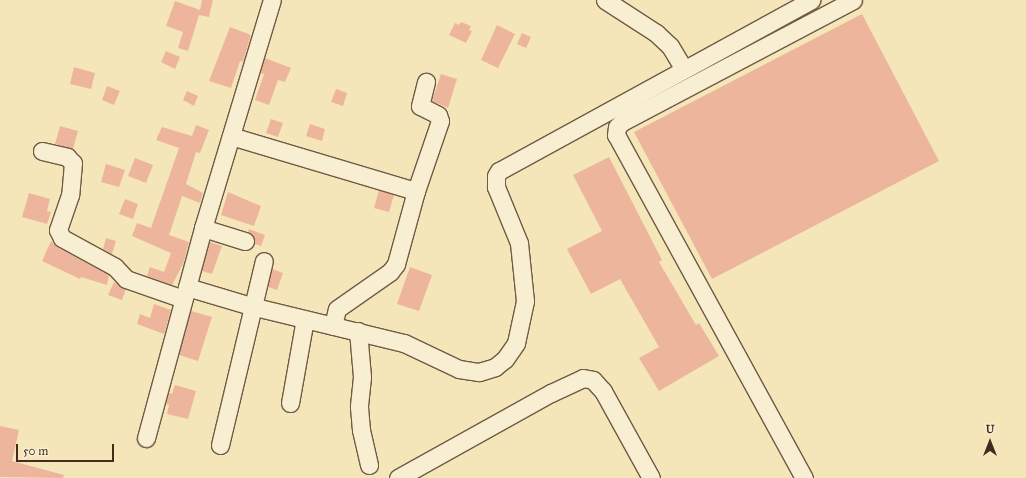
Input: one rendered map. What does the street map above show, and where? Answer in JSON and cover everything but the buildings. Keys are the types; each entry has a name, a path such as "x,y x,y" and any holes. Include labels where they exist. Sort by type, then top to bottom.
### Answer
{"street":[{"path":"146,438 203,228 272,0"},
{"path":"605,0 656,33 670,46 684,69"},
{"path":"42,151 67,157 73,163 70,195 58,230 62,238 116,266 126,279 185,293 251,306 404,343 459,369 479,372 495,367 505,359 516,343 525,301 519,243 496,188 496,176 499,170 811,0"},
{"path":"804,478 616,135 617,127 622,122 853,0"},
{"path":"333,326 337,309 394,268 416,191 440,122 438,115 420,106 426,82"},
{"path":"231,136 416,191"},
{"path":"203,228 245,241"},
{"path":"220,445 251,306 264,261"},
{"path":"290,403 305,319"},
{"path":"358,331 362,377 359,407 360,430 369,464"},
{"path":"398,478 551,393 583,378 593,380 603,391 651,478"}]}
